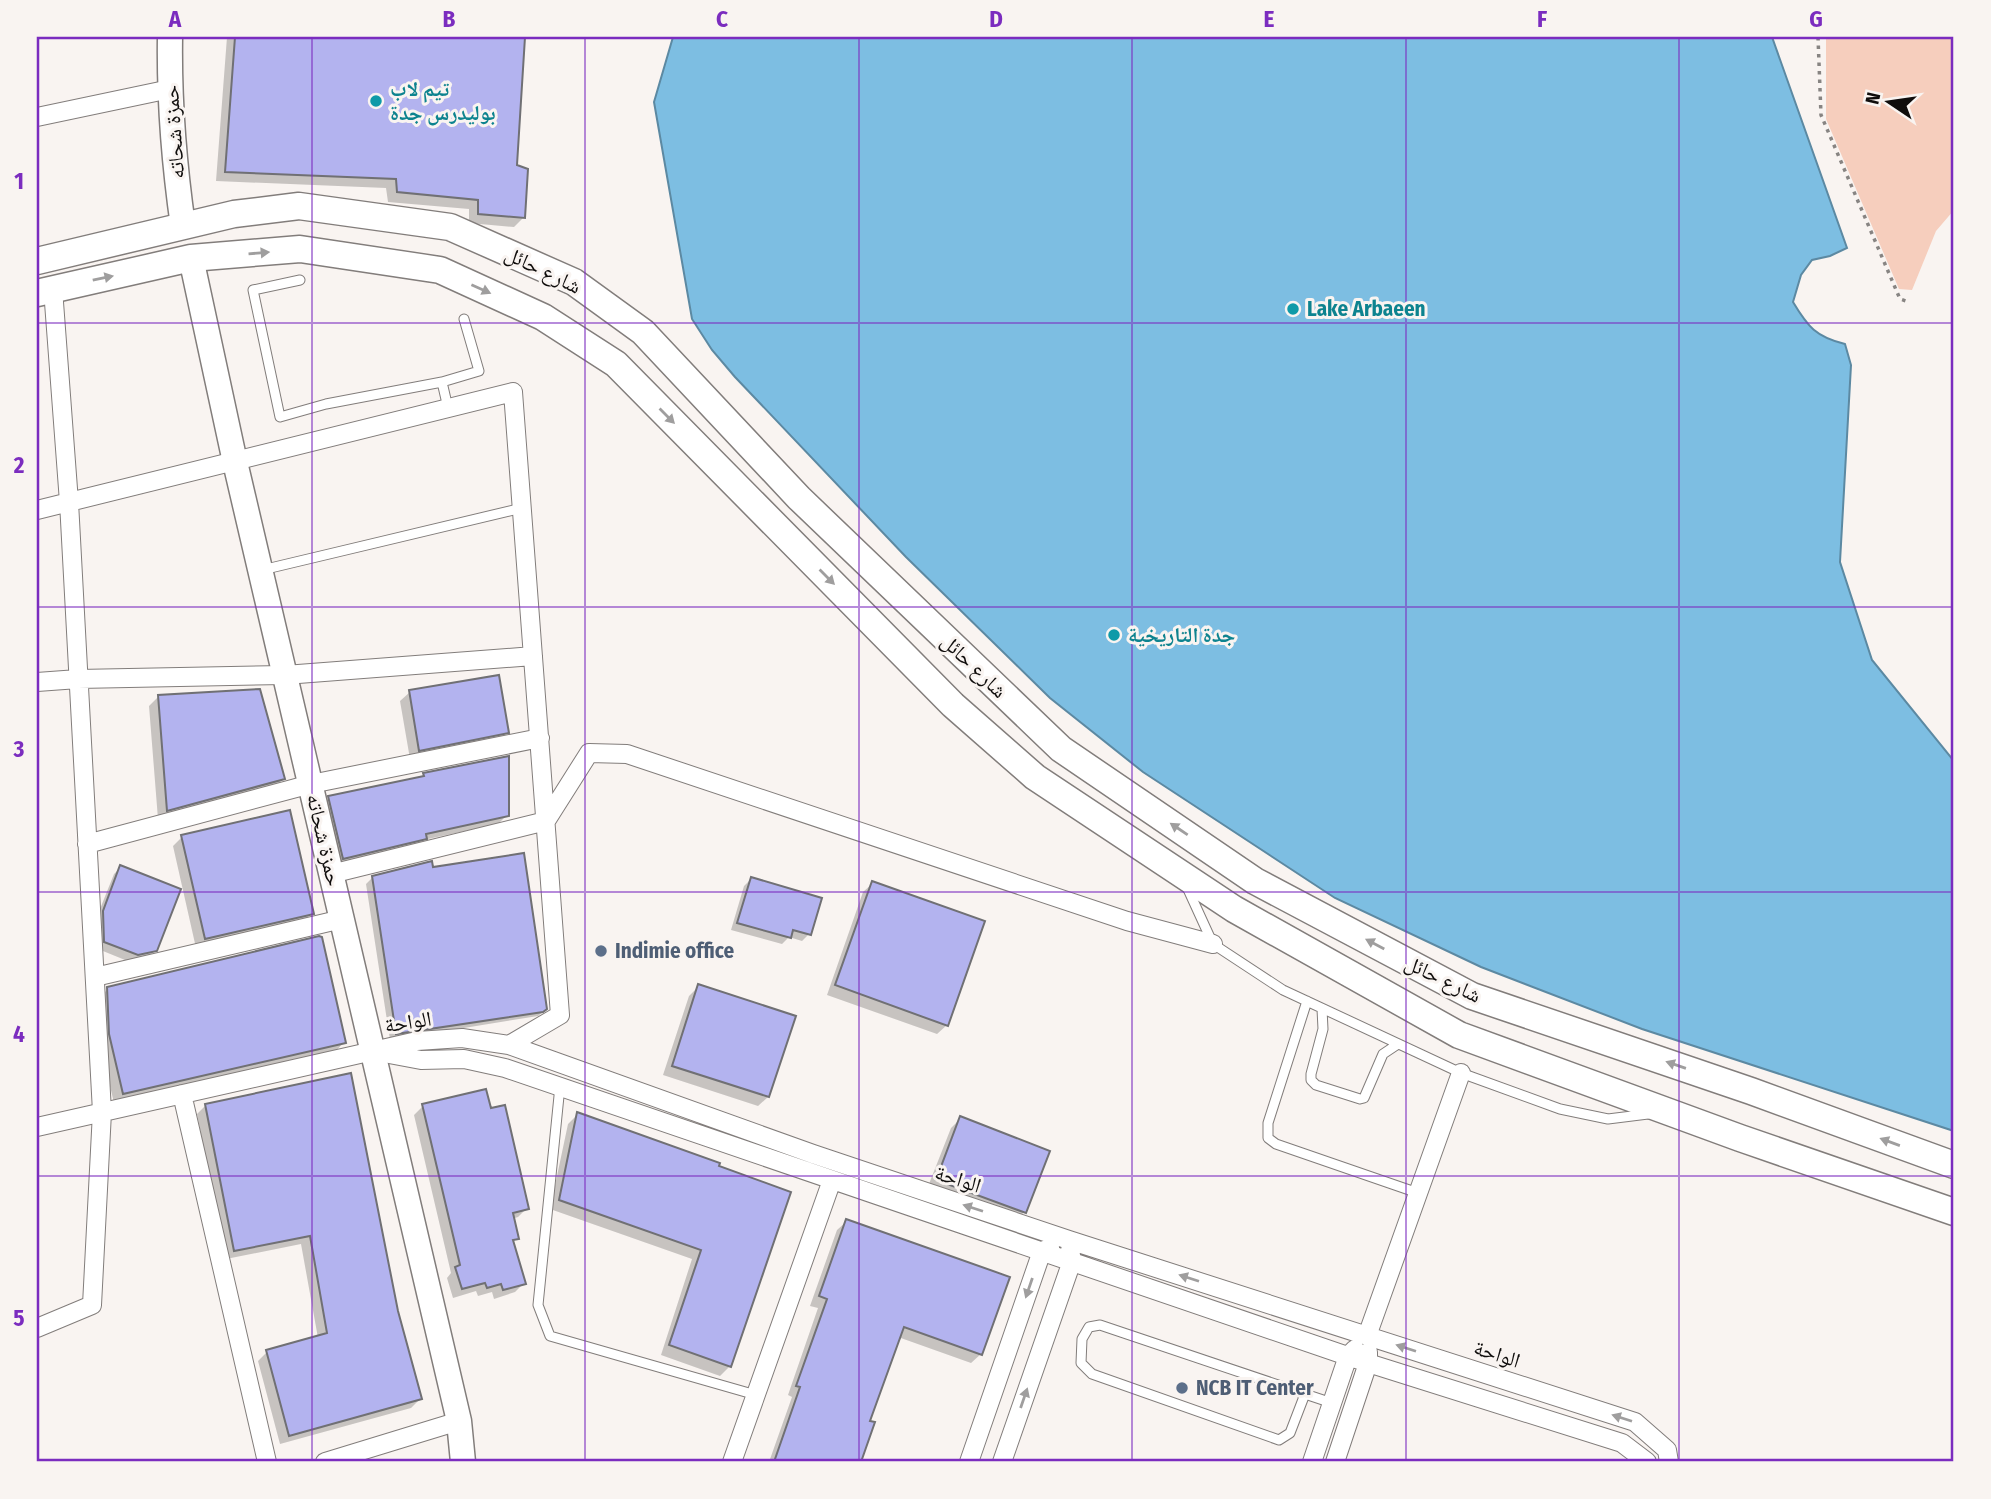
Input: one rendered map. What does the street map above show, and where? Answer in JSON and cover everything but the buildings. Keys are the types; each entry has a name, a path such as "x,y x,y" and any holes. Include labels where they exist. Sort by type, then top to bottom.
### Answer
{"main road":[{"name":"حمزة شحاته","path":"170,37 174,168 183,226"},
{"name":"شارع حائل","path":"37,261 234,214 299,206 450,227 574,282 643,332 799,498 1061,749 1255,881 1472,996 1751,1091 1954,1165"},
{"path":"183,226 191,258"},
{"name":"شارع حائل","path":"45,291 191,258 300,249 440,270 543,317 616,364 953,705 1035,777 1234,909 1459,1035 1954,1212"},
{"name":"حمزة شحاته","path":"191,258 235,462 459,1421 465,1461"}],"street":[{"path":"37,117 170,89"},
{"path":"37,1328 92,1305 102,1112 69,502 45,291"},
{"path":"37,510 513,392 559,1015 509,1045"},
{"path":"37,682 285,675 533,656"},
{"path":"88,844 310,784 540,738"},
{"path":"331,874 546,821 589,753 626,754 1128,921 1213,944"},
{"path":"95,977 342,919"},
{"name":"الواحة","path":"373,1051 417,1041 463,1038 509,1045 813,1154 1069,1240 1635,1422 1667,1450 1669,1462"},
{"path":"37,1126 373,1051"},
{"name":"الواحة","path":"373,1051 421,1060 464,1059 505,1068 1368,1363 1622,1443 1647,1462"},
{"path":"1335,1462 1368,1363 1367,1336 1461,1073"},
{"path":"182,1094 267,1462"},
{"path":"732,1462 832,1180"},
{"path":"970,1462 1042,1251 1069,1240 1072,1261 1002,1462"},
{"path":"1312,1462 1348,1356 1367,1336"},
{"path":"325,1462 459,1421"}],"lane":[{"path":"300,280 253,290 280,417 326,404 442,382 479,371 464,320"},
{"path":"442,382 448,408"},
{"path":"260,570 522,508"},
{"path":"1181,874 1213,944 1283,990 1461,1073 1560,1109 1608,1119 1667,1111"},
{"path":"1307,1001 1268,1122 1268,1138 1276,1144 1418,1193"},
{"path":"1322,1009 1323,1029 1311,1074 1311,1080 1316,1085 1360,1099 1364,1097 1383,1054 1398,1044"},
{"path":"560,1087 538,1305 550,1336 756,1395"},
{"path":"1305,1394 1290,1433 1279,1440 1092,1374 1081,1363 1082,1339 1089,1327 1100,1325 1332,1403"}],"path":[{"path":"1818,37 1821,116 1900,299 1909,302"}],"shaded area":[{"path":"1826,37 1954,37 1954,210 1936,231 1912,290 1899,289 1826,119"}],"water":[{"path":"673,37 1772,37 1847,248 1812,260 1801,275 1793,302 1814,330 1845,344 1851,365 1840,562 1872,660 1954,761 1954,1131 1642,1029 1481,967 1335,898 1143,772 1050,698 906,557 735,377 712,350 692,319 654,102"}],"place":[{"name":"تيم لاب بوليدرس جدة","path":"376,101"},
{"name":"Lake Arbaeen","path":"1293,309"},
{"name":"جدة التاريخية","path":"1114,635"},
{"name":"Indimie office","path":"601,951"},
{"name":"NCB IT Center","path":"1182,1388"}]}
